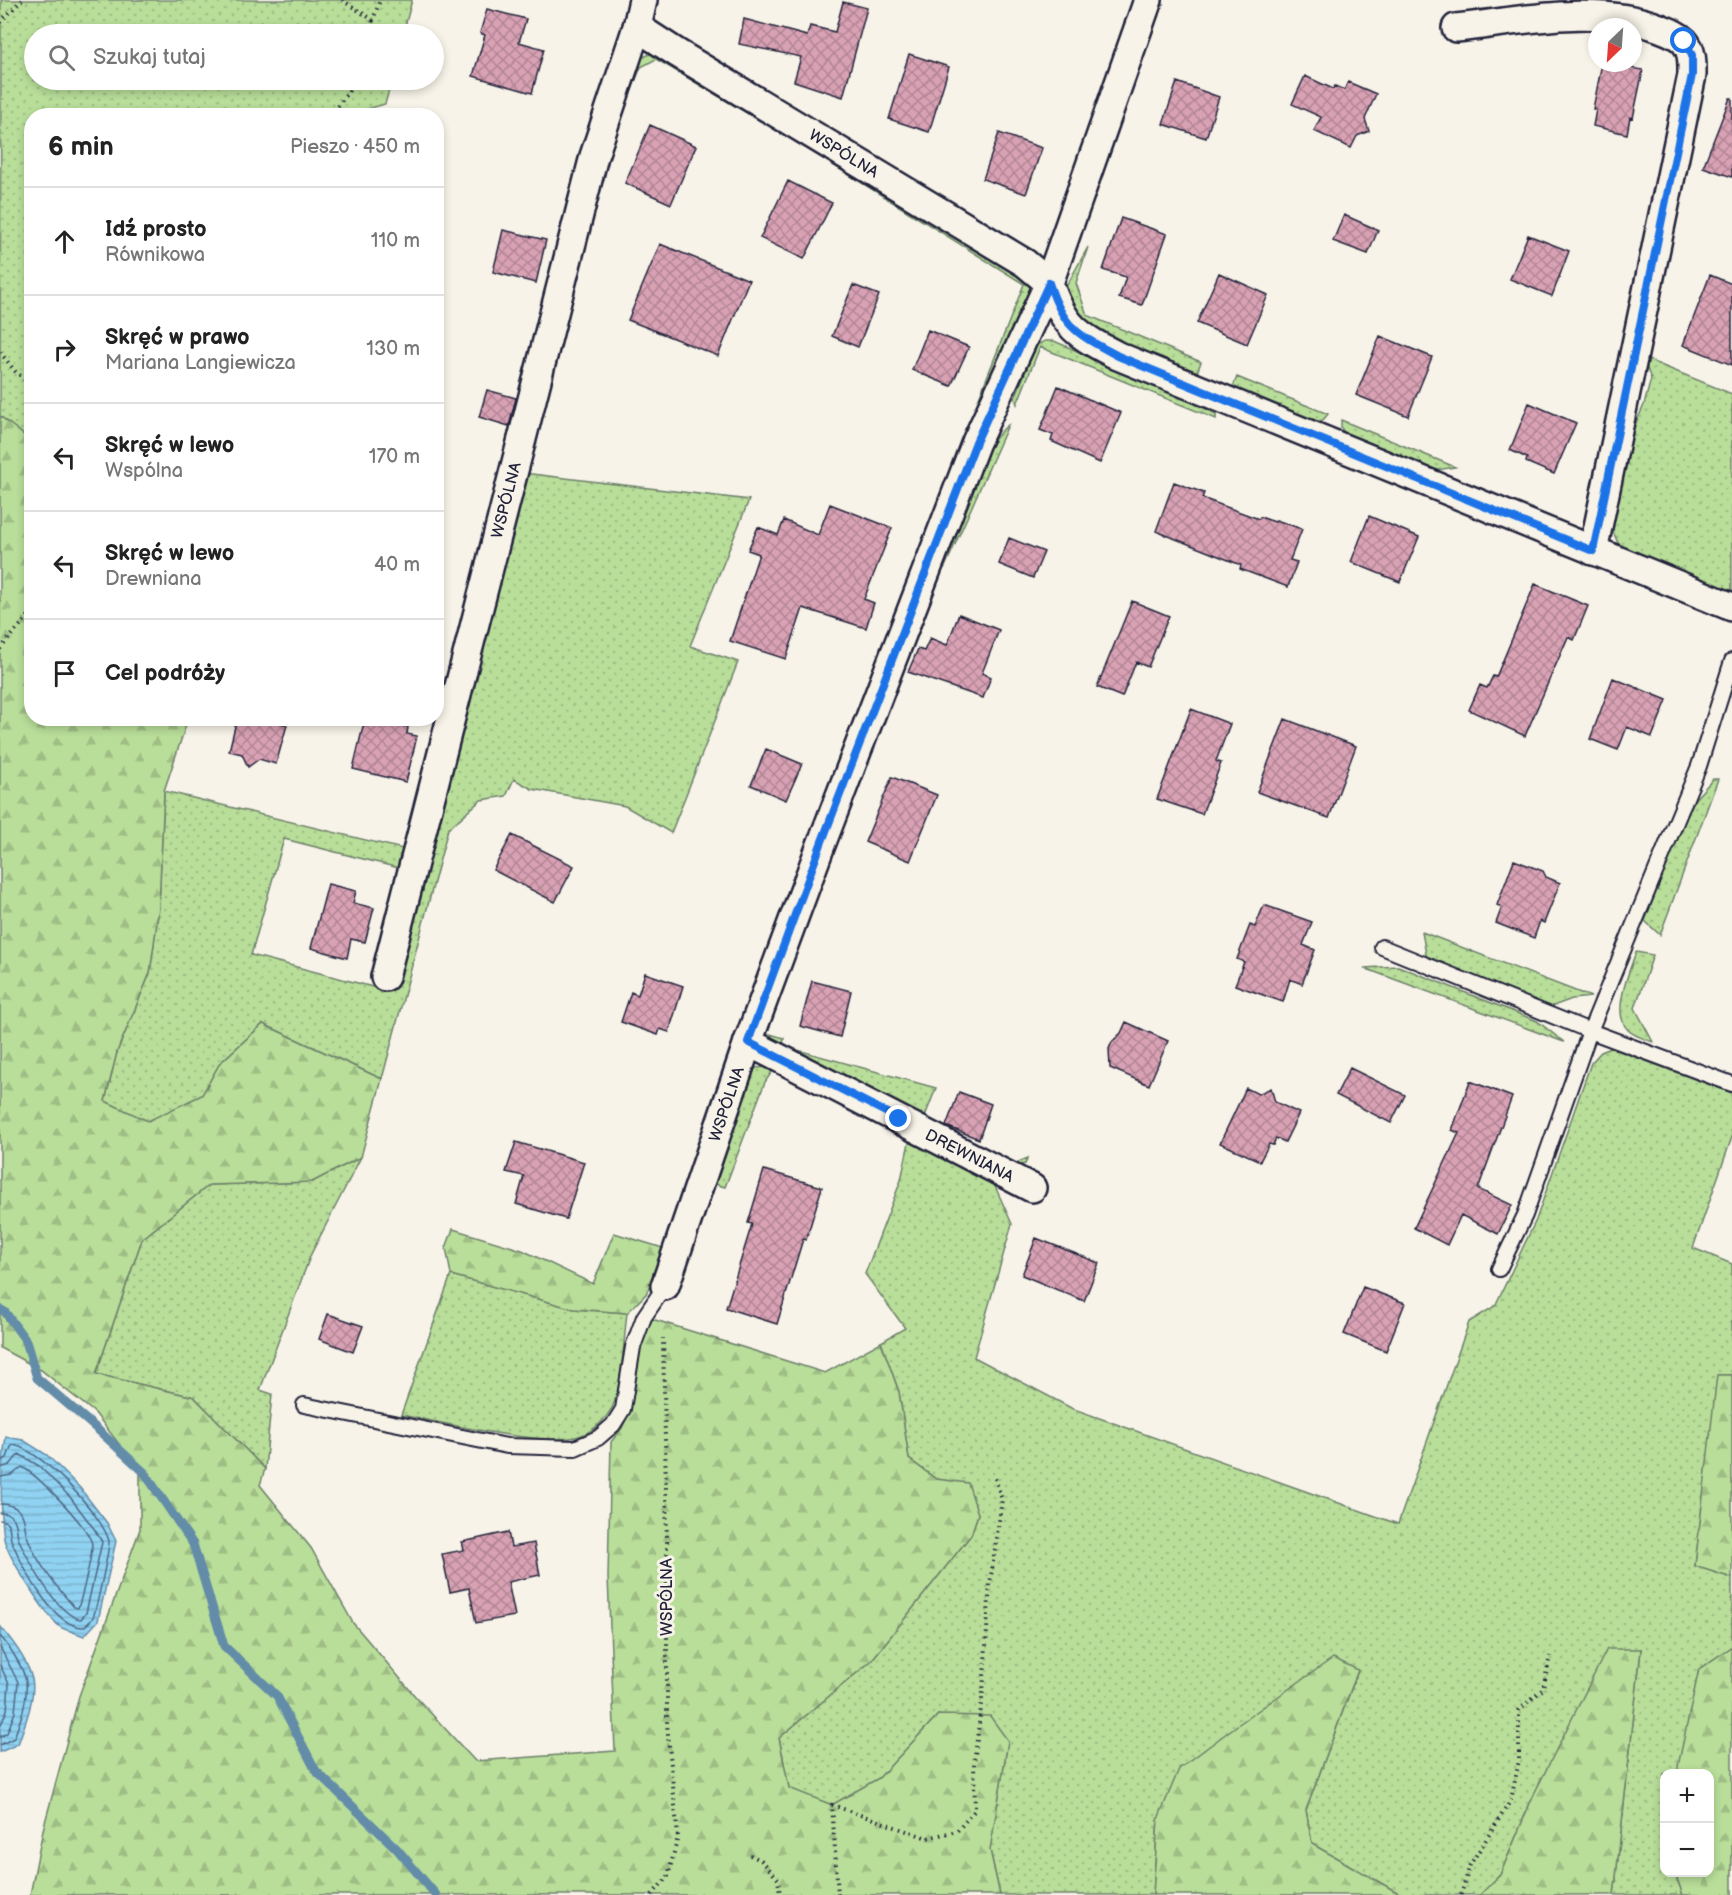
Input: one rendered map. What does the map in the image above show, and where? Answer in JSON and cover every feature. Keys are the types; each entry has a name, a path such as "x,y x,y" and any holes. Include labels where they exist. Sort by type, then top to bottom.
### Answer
{"street":[{"name":"WSPÓLNA","path":"447,700 594,156 637,27 643,0"},
{"name":"WSPÓLNA","path":"665,1286 748,1042 825,833 976,442 1049,283 1148,0"},
{"path":"1456,28 1578,14 1614,16 1648,23 1672,33 1684,41 1692,55 1692,75 1593,551"},
{"name":"WSPÓLNA","path":"637,27 1025,263 1049,283"},
{"path":"1049,283 1057,307 1067,323 1087,339 1118,356 1732,607"},
{"name":"WSPÓLNA","path":"385,977 441,726"},
{"name":"DREWNIANA","path":"748,1042 1032,1188"}],"lane":[{"path":"1499,1269 1525,1215 1590,1031 1699,766 1732,661"},
{"path":"1382,947 1590,1031 1732,1084"},
{"path":"304,1405 507,1446 575,1448 598,1438 613,1425 623,1409 633,1347 644,1317 665,1286"}],"path":[{"path":"0,22 22,0"},
{"path":"342,0 373,20"},
{"path":"372,24 380,0"},
{"path":"337,108 350,90"},
{"path":"0,352 24,379"},
{"path":"0,650 24,622"},
{"name":"WSPÓLNA","path":"652,1895 668,1876 678,1837 667,1724 667,1542 663,1335"},
{"path":"838,1895 832,1805 927,1838 957,1831 975,1810 974,1763 983,1692 990,1583 1002,1500 995,1478"},
{"path":"1461,1895 1470,1864 1511,1800 1519,1760 1519,1710 1544,1689 1550,1656"},
{"path":"750,1855 761,1860 778,1879 780,1895"}],"green space":[{"path":"1,0 412,0 406,24 24,24 24,90 389,90 385,104 371,108 24,108 24,435 0,416"},
{"path":"650,54 660,55 752,110 750,115 656,59 641,67 604,160 638,59"},
{"path":"810,145 1022,273 1033,285 1033,294 988,396 978,400 1024,284 804,147"},
{"path":"1088,247 1076,283 1087,315 1201,362 1196,375 1124,346 1094,330 1077,310 1066,287"},
{"path":"1045,341 1054,341 1166,389 1216,414 1216,419 1040,347 1017,404 1015,398 1036,345"},
{"path":"1643,358 1732,394 1732,595 1627,550 1618,543 1611,527 1622,470 1651,379"},
{"path":"1237,377 1328,414 1323,420 1314,422 1232,389"},
{"path":"0,416 24,435 24,726 186,726 164,791 159,907 150,973 117,1052 105,1101 148,1121 202,1095 220,1063 263,1024 382,1079 361,1157 312,1182 209,1185 142,1239 96,1374 194,1397 265,1469 260,1485 311,1548 353,1623 415,1696 475,1761 615,1751 608,1577 611,1442 622,1428 629,1413 640,1348 652,1319 825,1373 881,1342 899,1392 909,1459 936,1479 968,1483 978,1514 971,1535 871,1661 779,1738 789,1788 832,1805 879,1778 938,1715 990,1716 1008,1741 990,1850 1000,1895 30,1895 43,1830 79,1696 140,1529 140,1471 95,1413 41,1370 0,1348"},
{"path":"1341,420 1455,467 1437,470 1419,467 1346,435 1341,428"},
{"path":"1008,425 945,567 942,557 971,486 989,448"},
{"path":"523,473 749,500 690,646 738,662 671,833 625,806 532,789 514,779 506,796 481,800 448,829 382,1079 263,1024 220,1063 202,1095 148,1122 105,1101 117,1052 150,973 159,907 164,791 407,850 403,869 284,839 251,955 388,991"},
{"path":"1713,779 1718,779 1660,935 1645,921 1683,822 1695,799"},
{"path":"1422,932 1591,997 1572,999 1548,1008 1427,960"},
{"path":"1636,952 1653,955 1635,1008 1653,1042 1636,1036 1628,1030 1623,1023 1621,1013 1623,992"},
{"path":"1398,966 1537,1021 1564,1042 1364,968"},
{"path":"770,1034 784,1038 783,1046 936,1088 924,1119 1016,1163 1028,1158 1025,1164 1013,1167 775,1043"},
{"path":"1611,1048 1732,1093 1732,1137 1693,1248 1732,1264 1732,1375 1718,1375 1695,1566 1732,1578 1732,1647 1699,1669 1679,1769 1660,1769 1660,1877 1676,1877 1683,1895 1614,1895 1641,1650 1533,1796 1500,1875 1480,1895 1402,1895 1312,1844 1306,1810 1358,1671 1333,1659 1158,1819 1153,1895 1000,1895 990,1850 1008,1741 938,1715 879,1778 832,1805 789,1789 779,1738 871,1661 971,1535 978,1514 967,1484 936,1479 909,1459 899,1392 881,1342 905,1328 865,1274 901,1180 911,1133 990,1175 1012,1224 974,1357 1071,1408 1398,1524 1469,1322 1495,1306 1536,1220 1591,1063 1601,1052"},
{"path":"756,1068 774,1069 765,1082 725,1187 709,1182 749,1073"},
{"path":"361,1157 311,1254 260,1390 272,1394 265,1469 194,1397 96,1374 142,1239 209,1185 312,1182"},
{"path":"453,1229 522,1250 593,1284 614,1233 666,1249 646,1294 627,1313 574,1309 451,1275 446,1248"},
{"path":"451,1275 574,1309 627,1313 618,1388 612,1408 603,1420 582,1435 545,1439 494,1433 401,1415"},
{"path":"1717,1375 1732,1375 1732,1578 1695,1566"},
{"path":"1732,1647 1732,1895 1683,1895 1676,1877 1714,1877 1714,1769 1678,1769 1699,1669"},
{"path":"1607,1649 1641,1649 1614,1895 1480,1895 1500,1875 1533,1796"},
{"path":"1333,1658 1358,1670 1306,1810 1312,1844 1402,1895 1153,1895 1158,1819 1179,1769"}],"water":[{"path":"6,1437 23,1440 47,1455 80,1488 107,1523 116,1541 98,1621 84,1636 62,1628 47,1613 7,1547 4,1539 1,1501"},
{"path":"0,1626 23,1658 30,1672 33,1686 29,1712 18,1744 0,1752"}],"building":[{"path":"843,2 867,8 843,97 794,81 801,57 739,44 744,19 807,36 810,26 835,32"},
{"path":"487,9 526,19 519,42 544,49 532,93 473,76 485,35 480,33"},
{"path":"909,54 949,67 929,132 889,119"},
{"path":"1643,70 1633,118 1630,117 1627,134 1593,126 1596,110 1593,109 1600,72 1642,72"},
{"path":"1305,76 1333,89 1335,86 1344,90 1348,82 1376,94 1365,119 1369,131 1357,136 1351,148 1314,131 1321,117 1292,104"},
{"path":"1177,82 1219,97 1206,138 1163,124"},
{"path":"1730,98 1732,98 1732,177 1703,167"},
{"path":"650,125 696,146 671,204 625,183"},
{"path":"999,133 1042,148 1026,194 983,179"},
{"path":"788,181 832,203 804,259 760,238"},
{"path":"1344,215 1378,230 1368,254 1333,241"},
{"path":"1121,218 1167,234 1142,305 1119,298 1126,277 1103,270"},
{"path":"503,230 546,240 536,283 493,272"},
{"path":"1528,235 1569,251 1552,296 1510,279"},
{"path":"660,244 749,280 718,356 628,320"},
{"path":"1219,273 1268,295 1247,344 1197,323"},
{"path":"1710,275 1732,284 1732,365 1683,345"},
{"path":"853,285 879,295 858,347 832,336"},
{"path":"928,330 969,347 951,386 912,370"},
{"path":"1380,336 1432,357 1408,416 1356,395"},
{"path":"1058,386 1121,413 1100,463 1051,441 1053,435 1040,430"},
{"path":"487,390 516,398 509,426 479,417"},
{"path":"1529,403 1576,423 1554,474 1526,462 1527,458 1510,450"},
{"path":"1174,482 1204,493 1202,498 1259,519 1260,517 1275,522 1276,520 1302,529 1290,560 1297,562 1288,587 1240,569 1241,565 1156,531"},
{"path":"830,504 892,528 864,599 874,603 866,628 803,608 786,659 730,641 759,554 748,550 758,527 778,535 784,520 818,535"},
{"path":"1369,516 1419,537 1400,582 1351,562"},
{"path":"1009,538 1044,552 1033,578 999,564"},
{"path":"1535,584 1588,606 1574,640 1568,637 1525,736 1469,710 1480,685 1487,688 1493,676 1496,677"},
{"path":"1132,601 1169,616 1148,667 1136,662 1122,697 1097,687"},
{"path":"959,614 999,630 982,673 991,677 983,698 908,672 918,649 924,651 930,638 947,645"},
{"path":"1613,678 1667,700 1652,737 1627,727 1618,750 1590,739"},
{"path":"1191,709 1230,724 1216,761 1221,763 1202,814 1157,799"},
{"path":"1285,719 1356,746 1329,818 1257,792"},
{"path":"235,726 287,726 276,764 259,759 248,767 242,754 229,751"},
{"path":"363,726 404,726 408,727 407,734 417,736 406,782 353,769"},
{"path":"766,749 802,764 786,800 751,785"},
{"path":"892,777 937,795 910,861 865,842"},
{"path":"512,835 574,866 555,902 493,870"},
{"path":"1514,860 1543,871 1546,877 1560,883 1544,923 1540,921 1534,938 1496,923 1502,907 1497,905"},
{"path":"328,884 356,891 353,903 374,908 365,942 351,939 347,958 311,948"},
{"path":"1264,905 1312,922 1303,945 1315,950 1302,984 1290,979 1283,1002 1235,985 1244,962 1237,959 1250,925 1255,927"},
{"path":"645,973 683,986 669,1032 660,1029 658,1035 621,1022 631,992 638,995"},
{"path":"812,981 851,991 840,1037 800,1026"},
{"path":"1126,1022 1168,1041 1149,1085 1110,1068 1109,1049"},
{"path":"1350,1068 1405,1095 1391,1123 1336,1095"},
{"path":"1470,1081 1512,1097 1478,1189 1512,1205 1498,1234 1461,1215 1447,1245 1414,1228 1459,1133 1452,1130"},
{"path":"1246,1088 1258,1094 1271,1088 1275,1102 1299,1113 1285,1142 1276,1138 1273,1145 1269,1144 1260,1161 1220,1143"},
{"path":"959,1092 991,1104 979,1139 946,1126"},
{"path":"516,1142 584,1162 566,1219 516,1204 524,1176 506,1172"},
{"path":"764,1170 822,1187 806,1240 803,1239 777,1324 726,1308 752,1224 748,1223"},
{"path":"1036,1238 1099,1263 1084,1301 1022,1275"},
{"path":"1363,1287 1405,1303 1386,1351 1344,1334"},
{"path":"328,1314 363,1326 353,1352 319,1339"},
{"path":"508,1532 511,1547 534,1543 540,1575 508,1582 515,1616 476,1623 469,1588 450,1592 442,1554 464,1550 462,1542"}],"waterway":[{"path":"0,1309 5,1312 26,1341 37,1378 144,1472 193,1544 224,1646 277,1696 316,1771 397,1849 436,1895"}],"route":[{"path":"899,1119 748,1042 821,844 976,442 1049,283 1057,307 1067,323 1087,339 1118,356 1593,551 1692,75 1692,55 1684,41"}]}
